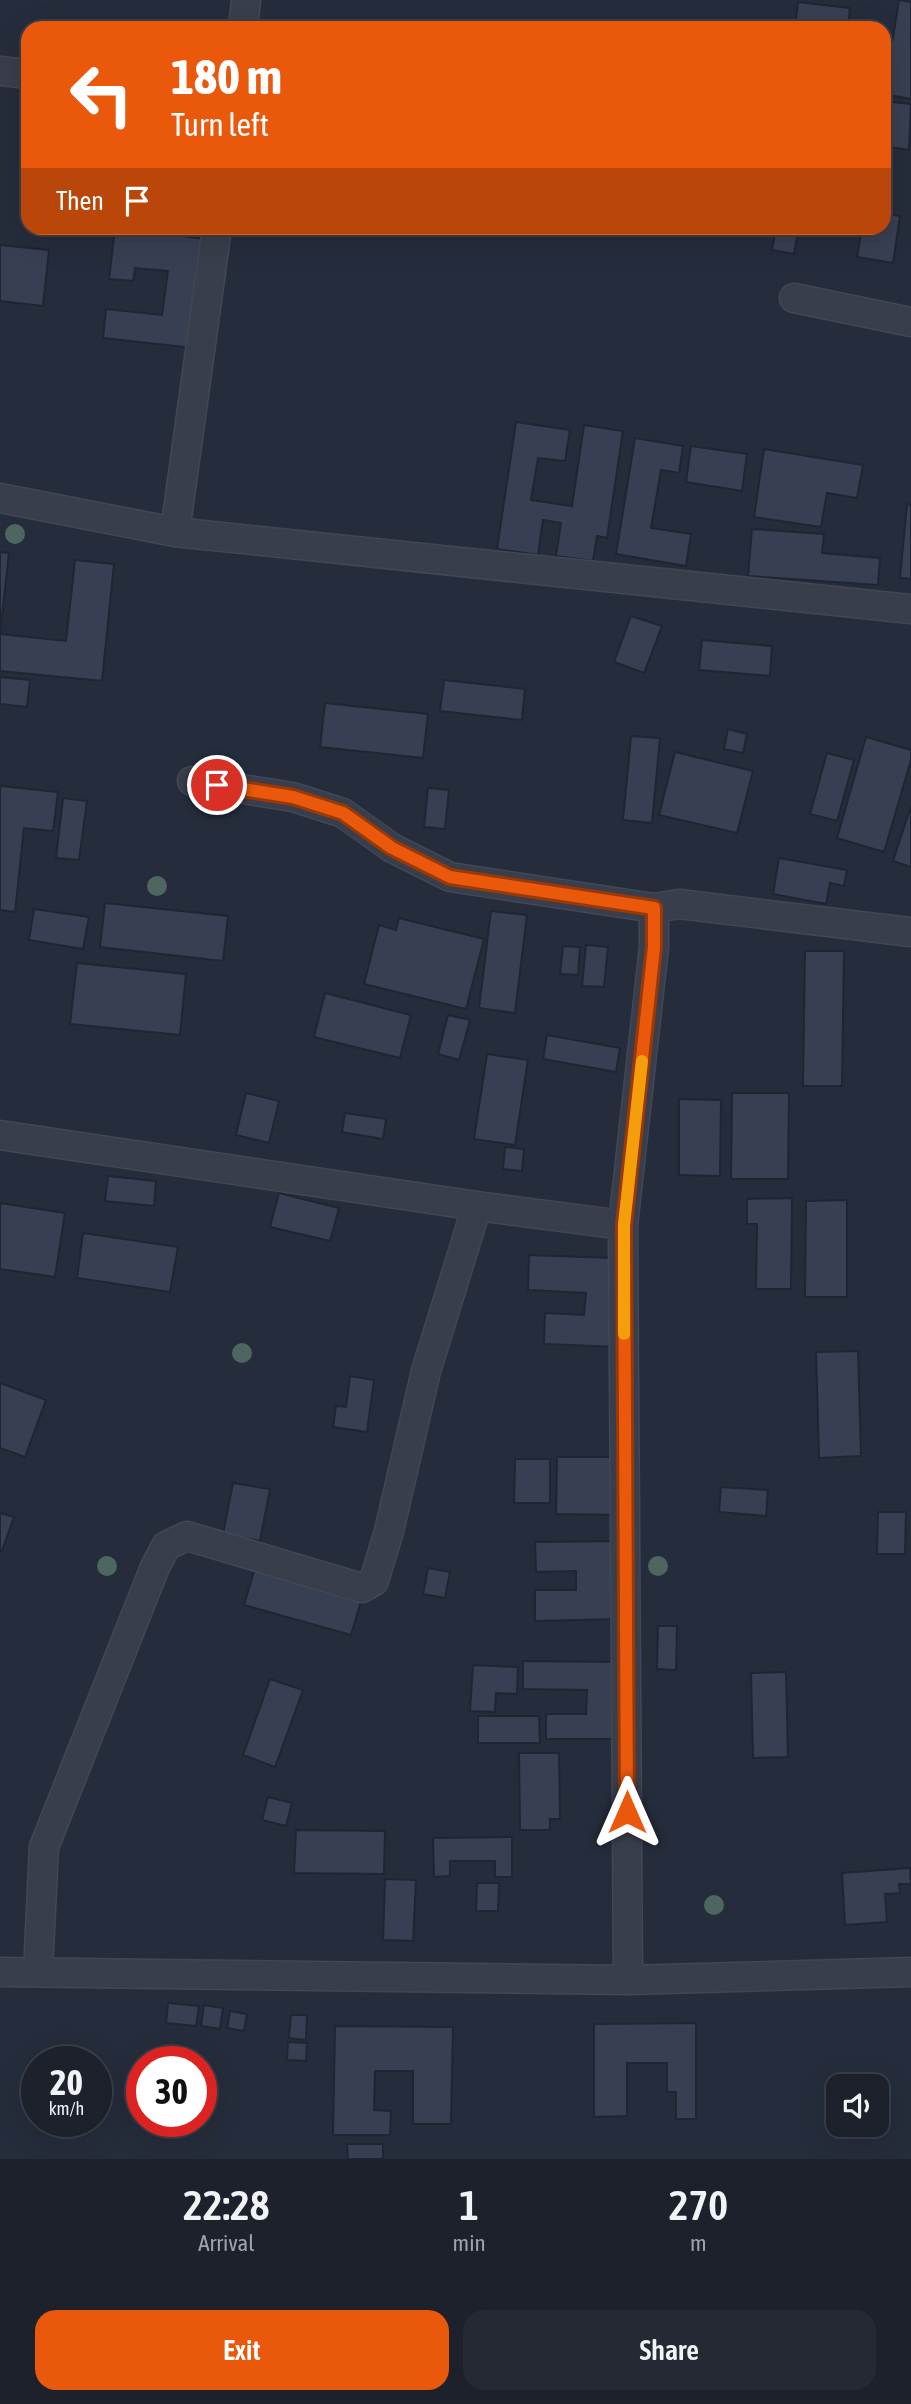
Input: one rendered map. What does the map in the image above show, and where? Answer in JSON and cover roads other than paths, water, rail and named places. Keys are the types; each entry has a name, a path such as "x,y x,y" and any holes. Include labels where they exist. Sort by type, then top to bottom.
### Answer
{"street":[{"path":"244,21 246,0"},
{"path":"0,71 21,73"},
{"path":"175,532 216,235"},
{"path":"794,298 911,322"},
{"path":"0,498 175,532 911,609"},
{"path":"192,781 293,797 343,813 392,848 450,877 654,908 679,904 911,932"},
{"path":"628,1980 624,1225 654,947 654,908"},
{"path":"0,1135 477,1206 624,1225"},
{"path":"38,1972 44,1847 155,1567 166,1546 187,1536 362,1588 374,1581 389,1531 426,1371 477,1206"},
{"path":"0,1972 628,1980 911,1972"}]}
